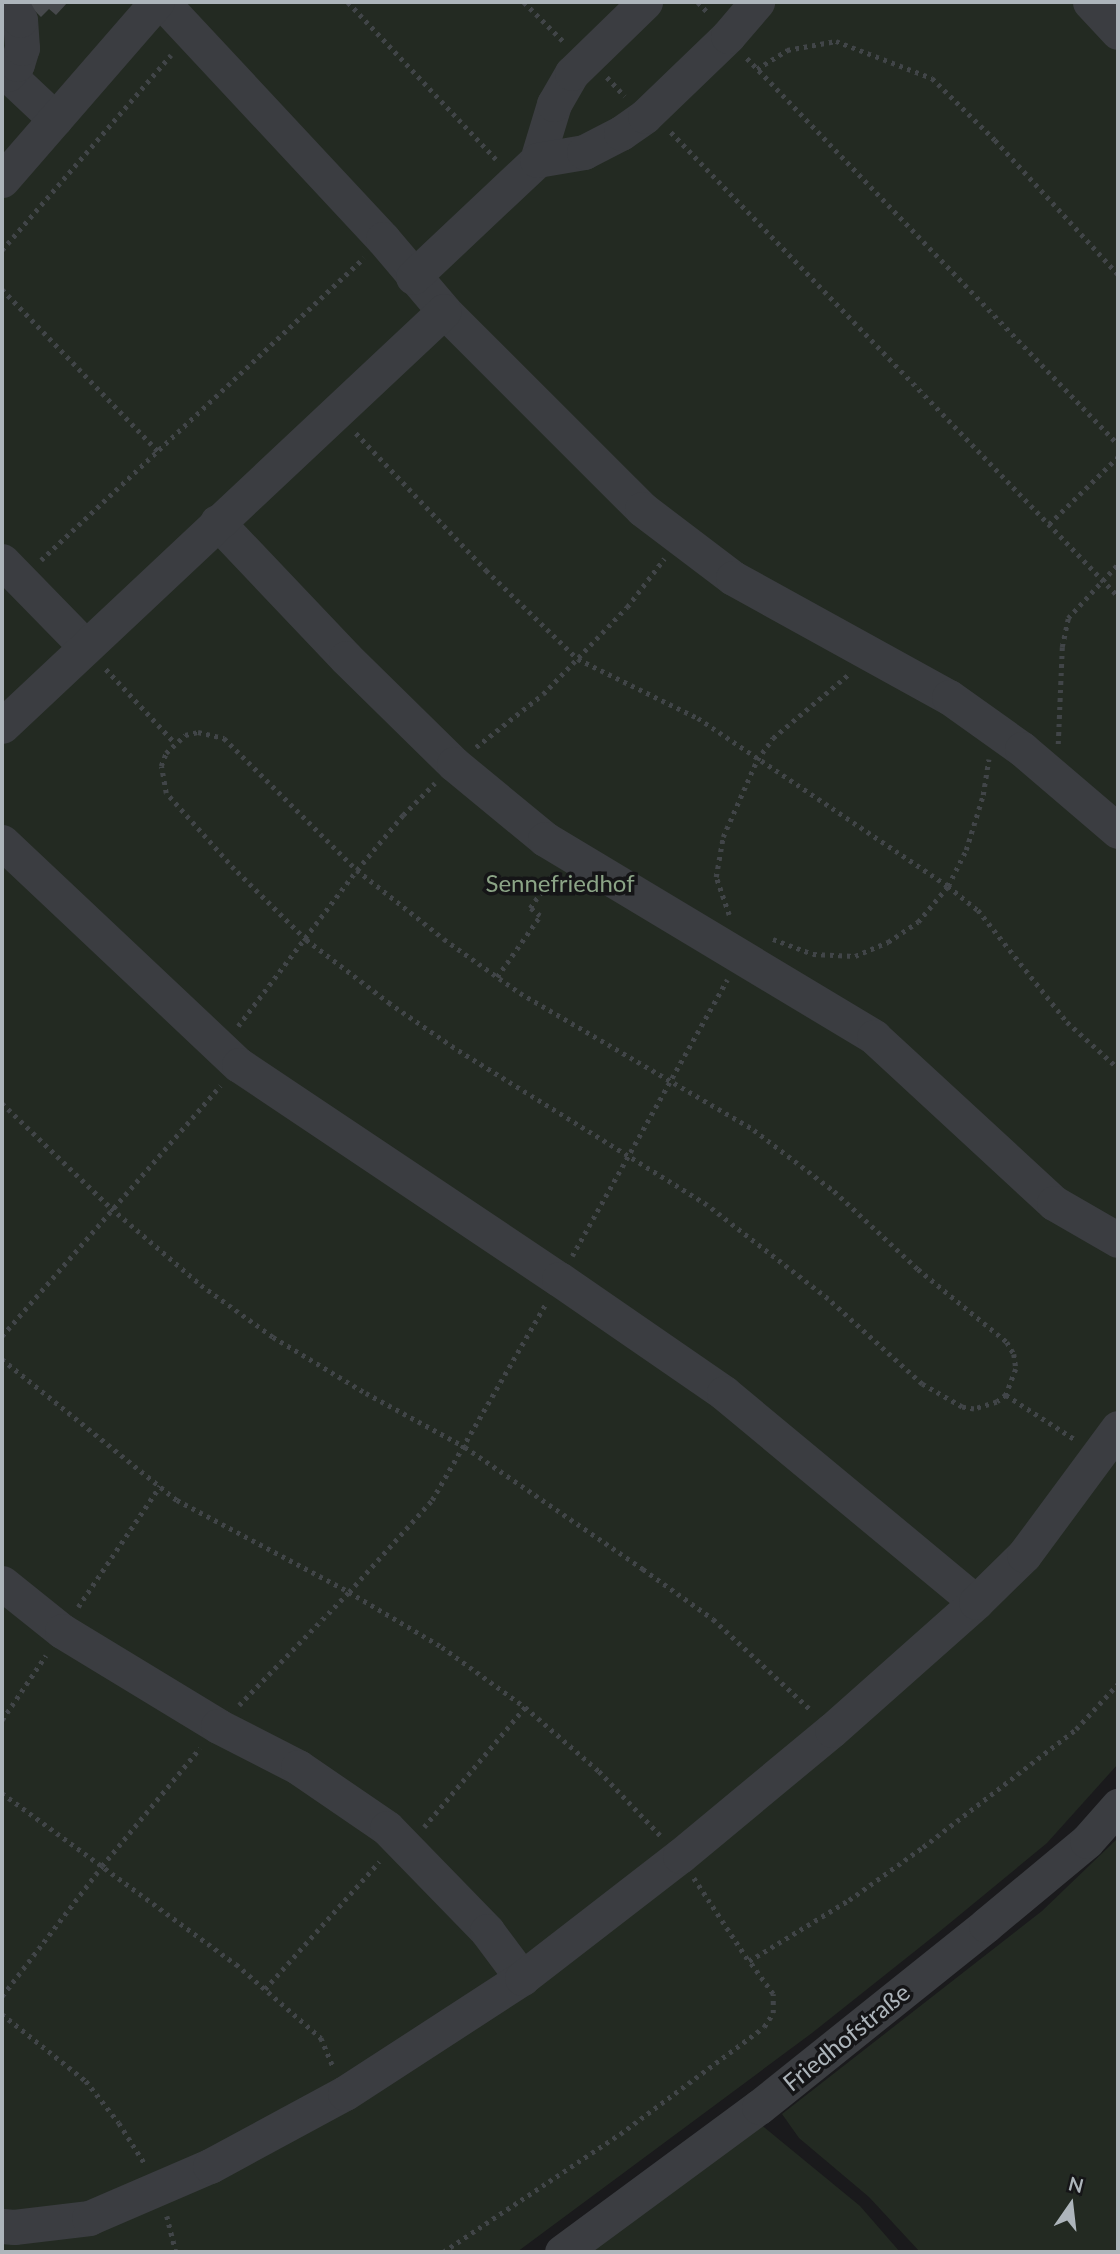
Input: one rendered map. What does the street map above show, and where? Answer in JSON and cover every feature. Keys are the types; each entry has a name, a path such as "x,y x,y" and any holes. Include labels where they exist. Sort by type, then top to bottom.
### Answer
{"street":[{"path":"10,2 20,20 22,48 17,64 5,72 55,118"},
{"path":"2,180 159,2 383,239 444,311 642,509 733,578 874,653 994,727 1056,776 1118,831"},
{"path":"414,277 526,170 554,104 585,58 645,2"},
{"path":"526,170 584,152 621,133 648,113 728,36 757,2"},
{"path":"1090,2 1118,32"},
{"path":"2,726 444,311"},
{"path":"218,522 346,658 454,764 545,839 874,1037 1054,1203 1118,1241"},
{"path":"11,571 86,647"},
{"path":"2,842 229,1057 724,1393 976,1602"},
{"path":"2,2226 89,2218 161,2190 345,2093 522,1978 680,1856 832,1730 976,1602 1024,1555 1109,1442"},
{"path":"2,1583 62,1631 218,1726 298,1767 403,1844 487,1931 522,1978"},
{"name":"Friedhofstraße","path":"562,2252 759,2107 976,1934 1087,1841 1118,1806"}],"path":[{"path":"348,2 526,170"},
{"path":"524,2 648,113 1118,596"},
{"path":"698,2 757,69 1118,444"},
{"path":"2,250 169,57 194,36"},
{"path":"757,69 787,50 836,41 932,78 995,141 1118,274"},
{"path":"11,571 158,451 383,239"},
{"path":"2,289 158,451"},
{"path":"336,412 486,570 578,659 698,718 948,886 978,910 1067,1022 1118,1068"},
{"path":"1049,524 1118,457"},
{"path":"2,1336 111,1208 229,1057 306,940 357,870 403,815 454,764 543,694 578,659 627,607 680,538"},
{"path":"1056,776 1062,647 1068,618 1118,564"},
{"path":"86,647 174,742"},
{"path":"736,920 727,913 716,877 723,837 757,760 773,738 874,653"},
{"path":"465,1447 754,932 813,954 855,956 888,942 918,922 948,886 966,850 983,795 994,727"},
{"path":"198,732 224,738 357,870 497,977 754,1130 834,1191 918,1269 997,1332 1014,1354 1016,1368 1006,1395 986,1407 974,1409 951,1402 922,1384 828,1299 718,1214 677,1185 454,1048 390,1004 306,940 234,869 166,793 161,766 174,742 198,732"},
{"path":"497,977 540,916 530,908 569,853"},
{"path":"2,1103 111,1208 201,1285 273,1337 366,1393 465,1447 713,1619 832,1730"},
{"path":"2,1359 177,1500 349,1592 442,1647 524,1707 599,1771 680,1856 773,1994 774,2013 764,2027 620,2134 443,2252"},
{"path":"1006,1395 1109,1442"},
{"path":"2,1720 160,1486"},
{"path":"750,1961 849,1900 923,1847 1076,1729 1118,1684"},
{"path":"265,1989 403,1844 524,1707"},
{"path":"2,1793 236,1964 265,1989 321,2038 345,2093"},
{"path":"2,2014 86,2081 119,2123 161,2190 176,2252"}],"green space":[{"name":"Sennefriedhof","path":"2,2 1118,2 1118,1764 1047,1843 939,1932 812,2033 517,2252 2,2252"},
{"path":"1118,1838 1118,2252 920,2252 869,2197 799,2138 782,2114 1042,1911"},
{"path":"759,2123 860,2206 900,2252 591,2252"}],"building":[{"path":"26,2 68,2 56,15 49,9 41,17"}]}
